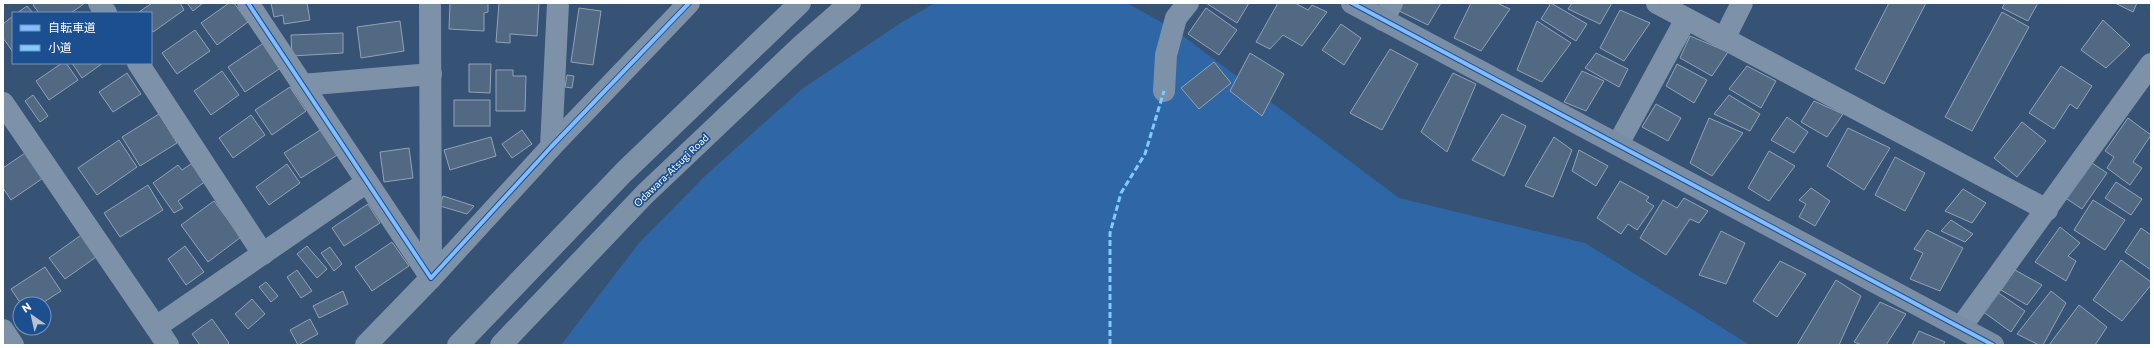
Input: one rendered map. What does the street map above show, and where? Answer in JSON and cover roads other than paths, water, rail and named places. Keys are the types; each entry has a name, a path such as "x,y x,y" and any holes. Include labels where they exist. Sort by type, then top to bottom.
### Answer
{"highway":[{"path":"458,345 624,172 800,3"},
{"name":"Odawara-Atsugi Road","path":"501,345 645,194 801,46 850,3"}],"street":[{"path":"99,3 105,12"},
{"path":"248,3 431,278"},
{"path":"430,3 431,278"},
{"path":"551,147 558,3"},
{"path":"366,345 431,278 551,147 689,3"},
{"path":"1164,91 1166,55 1176,18 1188,3"},
{"path":"1352,3 1388,11 1618,144 1993,345"},
{"path":"1657,3 2047,210"},
{"path":"1724,39 1742,3"},
{"path":"1618,144 1686,19"},
{"path":"139,64 263,254"},
{"path":"1961,327 2151,64"},
{"path":"302,85 431,74"},
{"path":"3,103 162,336 263,254 367,182"},
{"path":"3,330 13,345"}]}
